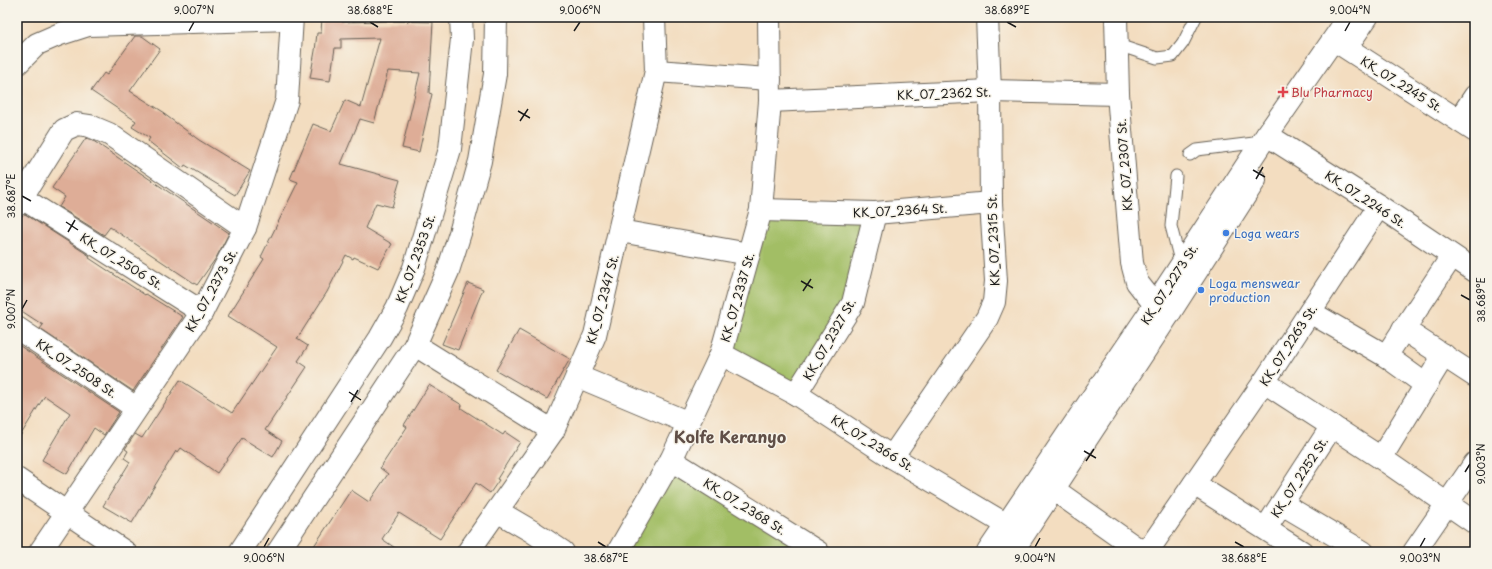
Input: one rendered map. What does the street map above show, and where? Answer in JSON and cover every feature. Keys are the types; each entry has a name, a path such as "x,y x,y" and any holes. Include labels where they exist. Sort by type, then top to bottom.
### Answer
{"street":[{"name":"KK_07_2353 St.","path":"240,552 380,338 397,308 411,274 450,149 462,39 461,17"},
{"path":"278,552 415,345 448,271 480,162 495,74 496,17"},
{"name":"KK_07_2347 St.","path":"468,552 553,431 595,335 656,71 654,17"},
{"name":"KK_07_2337 St.","path":"618,552 671,460 721,354 761,210 770,101 769,17"},
{"name":"KK_07_2315 St.","path":"892,457 987,318 994,302 996,281 992,203 987,17"},
{"name":"KK_07_2307 St.","path":"1116,17 1118,45 1118,94 1132,263 1137,282 1162,310"},
{"name":"KK_07_2273 St.","path":"1340,44 1350,17"},
{"name":"KK_07_2273 St.","path":"1162,310 1181,266 1269,140 1340,44 1367,17"},
{"path":"17,64 37,44 60,34 88,25 292,18"},
{"name":"KK_07_2373 St.","path":"40,552 202,312 245,228 287,100 292,18"},
{"name":"KK_07_2245 St.","path":"1340,44 1467,125"},
{"path":"656,71 770,79"},
{"name":"KK_07_2362 St.","path":"770,101 990,91 1118,94"},
{"path":"1467,125 1475,96"},
{"path":"19,201 64,130 77,124 90,126 109,134 245,228"},
{"name":"KK_07_2273 St.","path":"988,552 1014,537 1045,485 1162,310 1269,140"},
{"name":"KK_07_2246 St.","path":"1269,140 1379,206 1475,271"},
{"name":"KK_07_2506 St.","path":"19,201 202,312"},
{"name":"KK_07_2364 St.","path":"761,210 875,213 992,203"},
{"name":"KK_07_2263 St.","path":"1147,552 1264,382 1379,206"},
{"name":"KK_07_2327 St.","path":"796,394 853,302 875,213"},
{"path":"620,231 749,254"},
{"path":"1386,356 1452,256"},
{"path":"1310,312 1386,356 1426,385"},
{"name":"KK_07_2508 St.","path":"17,328 136,408"},
{"path":"1403,329 1475,376"},
{"path":"415,345 553,431"},
{"name":"KK_07_2366 St.","path":"721,354 796,394 1014,537"},
{"path":"1381,458 1444,355"},
{"path":"577,376 689,423"},
{"name":"KK_07_2252 St.","path":"1264,382 1381,458 1475,523"},
{"name":"KK_07_2252 St.","path":"1266,528 1332,426"},
{"name":"KK_07_2368 St.","path":"671,460 814,551"},
{"path":"1414,552 1475,463"},
{"path":"17,479 125,552"},
{"path":"1194,484 1302,552"},
{"path":"1045,485 1142,552"},
{"path":"1282,504 1363,552"},
{"path":"497,511 563,552"},
{"path":"1312,552 1327,531"}],"lane":[{"path":"1118,45 1158,58 1173,56 1183,43 1196,17"},
{"path":"1190,155 1197,150 1269,140"},
{"path":"1176,176 1171,226 1181,266"}],"green space":[{"path":"761,210 875,213 857,305 796,394 721,354"},
{"path":"671,460 811,552 618,552"}],"building":[{"path":"322,17 342,17 342,22 433,22 429,93 432,94 419,152 402,148 420,73 388,71 374,123 360,119 341,164 400,180 392,207 376,203 365,228 392,244 378,268 346,255 327,292 297,339 308,346 298,361 307,367 265,430 282,441 273,457 242,438 217,473 181,448 178,452 176,451 132,523 103,506 130,462 124,458 128,451 125,449 135,434 142,438 180,380 232,413 277,347 228,316 264,259 261,257 298,182 290,179 313,124 331,131 345,100 361,107 380,38 341,39 341,48 335,48 330,81 310,78 317,33 321,33"},
{"path":"135,36 142,36 160,49 130,91 165,113 164,114 199,140 250,171 235,195 185,165 183,168 148,141 150,138 132,127 136,121 91,91 104,73 107,75"},
{"path":"86,138 92,140 229,233 216,258 197,285 110,227 104,235 59,207 65,197 52,188"},
{"path":"25,214 90,256 89,258 145,295 146,294 183,317 133,391 40,329 43,325 17,308 17,217"},
{"path":"468,283 483,289 458,350 442,344"},
{"path":"519,330 570,359 547,399 496,370"},
{"path":"17,344 119,412 104,435 94,428 67,474 42,460 70,413 45,396 17,441"},
{"path":"429,385 462,405 461,408 503,435 505,432 520,442 490,493 476,483 440,539 399,513 382,539 401,552 310,552 351,490 369,502 388,474 380,468 407,427 404,425"}],"place":[{"name":"Blu Pharmacy","path":"1283,92"},
{"name":"Loga wears","path":"1226,233"},
{"name":"Loga menswear production","path":"1201,290"}],"district":[{"name":"Kolfe Keranyo","path":"730,436"}]}
